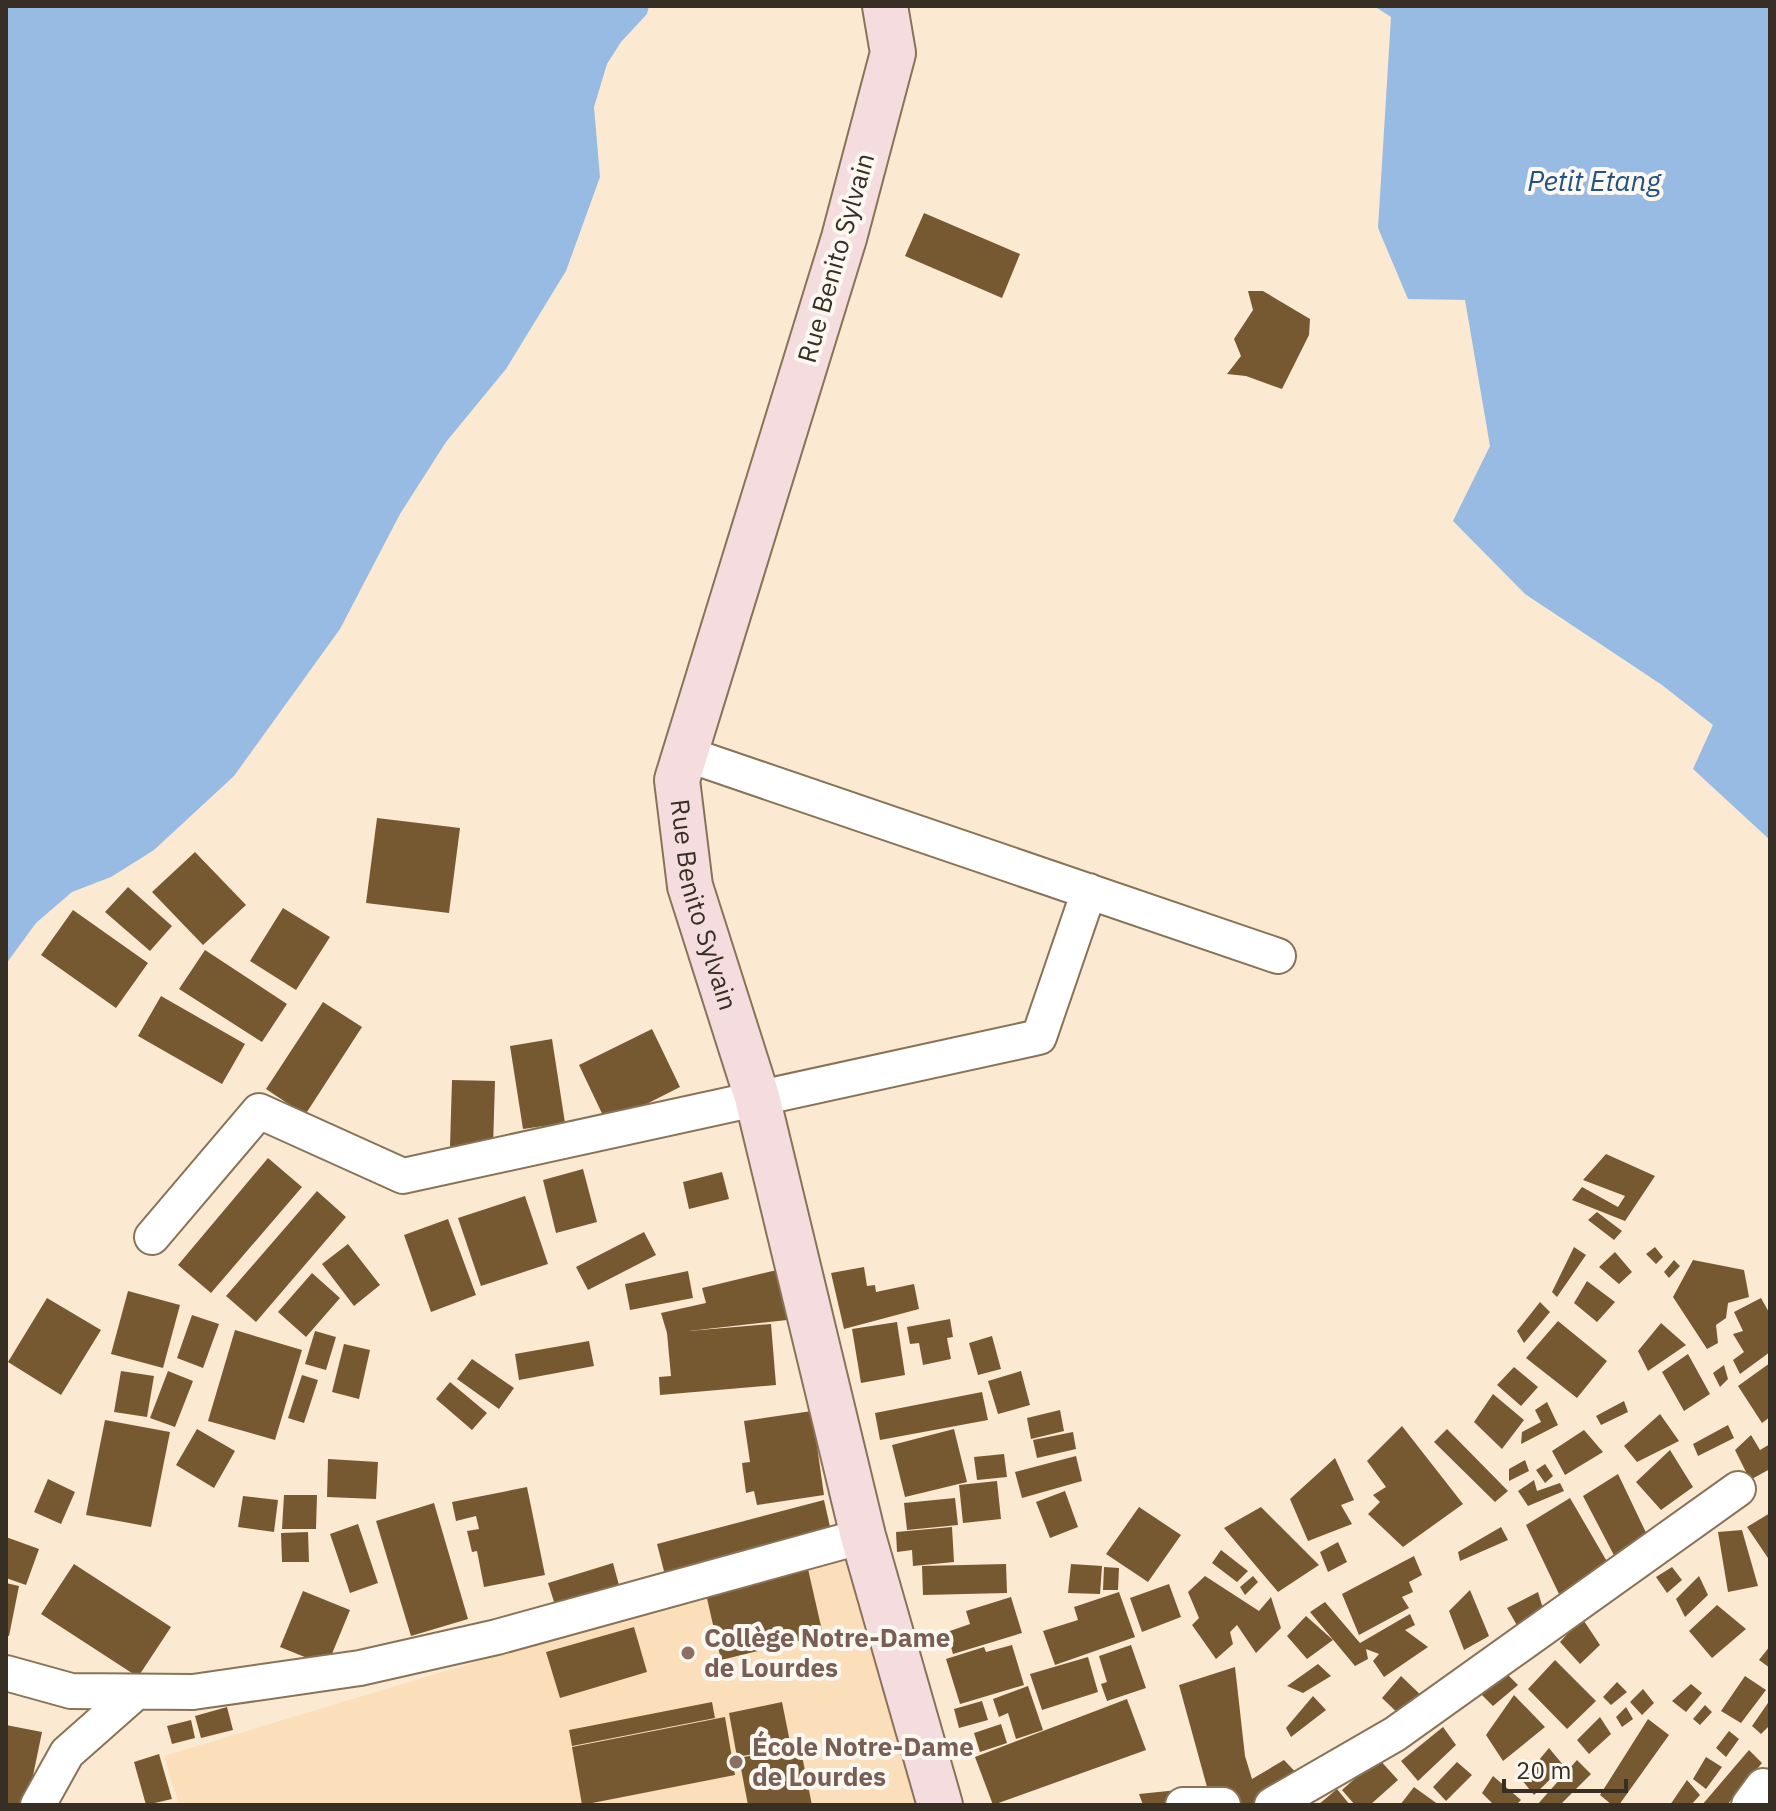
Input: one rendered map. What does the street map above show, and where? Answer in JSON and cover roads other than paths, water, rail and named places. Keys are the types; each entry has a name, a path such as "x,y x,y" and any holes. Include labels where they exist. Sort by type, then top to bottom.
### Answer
{"main road":[{"name":"Rue Benito Sylvain","path":"885,6 893,53 844,238 677,780 690,886 757,1097 863,1536 940,1805"}],"street":[{"path":"686,754 1278,956"},
{"path":"152,1237 259,1111 403,1176 1039,1037 1089,891"},
{"path":"1272,1805 1395,1734 1738,1489"},
{"path":"6,1673 71,1691 193,1692 360,1668 497,1637 863,1536"},
{"path":"38,1805 67,1753 136,1692"},
{"path":"1183,1805 1223,1805"}],"water":[{"path":"6,6 649,6 647,14 621,42 607,64 594,107 600,177 566,271 506,369 446,442 400,514 340,629 234,776 154,850 111,877 72,892 36,923 6,964"},
{"name":"Petit Etang","path":"1374,6 1770,6 1770,840 1693,769 1713,725 1662,685 1525,594 1453,521 1490,446 1465,300 1408,299 1378,228 1391,17"}],"place":[{"name":"Collège Notre-Dame de Lourdes","path":"688,1653"},
{"name":"École Notre-Dame de Lourdes","path":"736,1762"}]}
